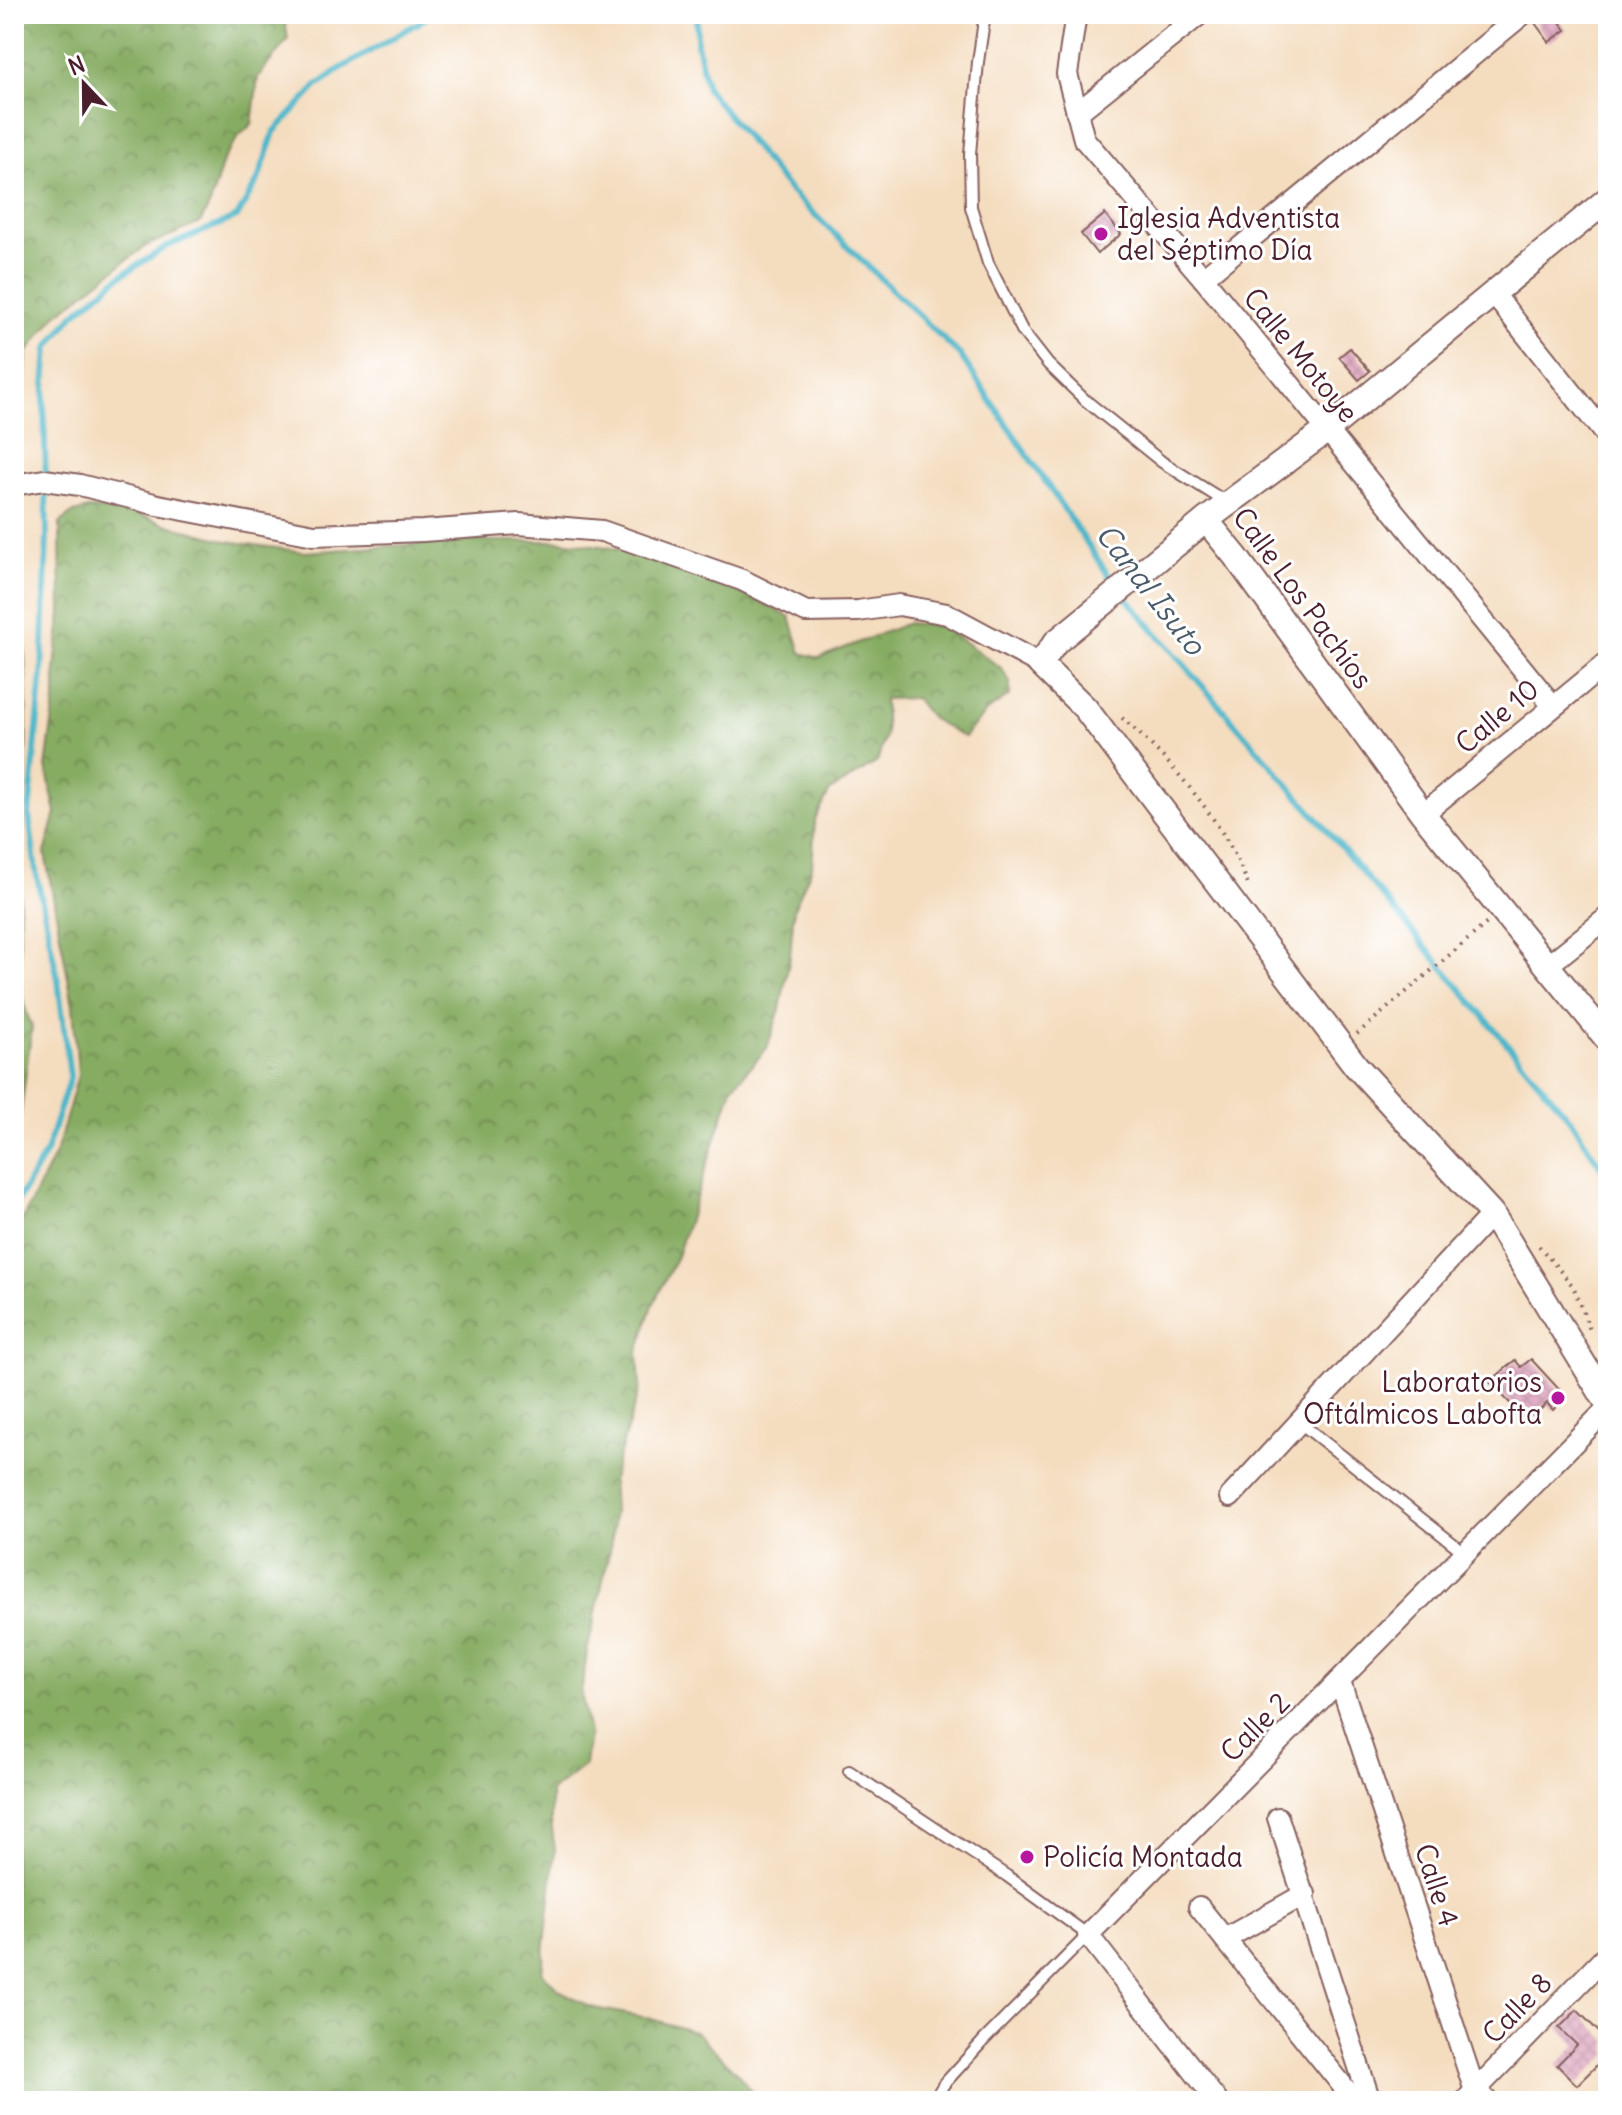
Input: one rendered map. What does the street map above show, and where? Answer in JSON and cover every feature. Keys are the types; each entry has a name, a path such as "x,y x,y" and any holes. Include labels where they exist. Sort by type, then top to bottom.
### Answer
{"street":[{"name":"Calle Motoye","path":"1076,14 1067,74 1084,139 1203,278 1553,706"},
{"path":"1077,113 1200,14"},
{"path":"1203,278 1523,14"},
{"name":"Calle Los Pachíos","path":"1608,199 1326,431 1206,520 1423,814 1608,1040"},
{"path":"1493,293 1608,438"},
{"path":"14,485 44,480 80,485 183,510 314,535 519,524 602,531 742,580 806,612 858,611 899,605 947,614 1040,664 1085,708 1350,1040 1356,1066 1492,1214 1608,1406"},
{"path":"1040,664 1056,642 1206,520"},
{"name":"Calle 10","path":"1423,814 1608,662"},
{"path":"1547,966 1608,917"},
{"path":"1230,1497 1492,1214"},
{"name":"Calle 2","path":"1088,1935 1608,1406"},
{"name":"Calle 4","path":"1340,1681 1476,2098"},
{"path":"1278,1818 1370,2101"},
{"path":"1225,1939 1305,1894"},
{"path":"1199,1907 1355,2101"},
{"path":"1088,1935 1217,2101"},
{"name":"Calle 8","path":"1476,2098 1608,1954"}],"lane":[{"path":"985,14 970,154 971,207 988,263 1023,332 1048,364 1085,400 1162,462 1228,503"},
{"path":"1299,1422 1465,1553"},
{"path":"849,1771 1007,1876 1088,1935 995,2029 944,2084 933,2101"}],"path":[{"path":"1120,716 1169,764 1208,814 1240,863 1252,897"},
{"path":"1350,1040 1501,910"},
{"path":"1350,1023 1350,1040"},
{"path":"1533,1239 1573,1286 1592,1335"}],"green space":[{"path":"14,14 279,14 285,21 288,39 258,77 252,124 239,136 224,158 210,204 200,223 146,246 115,269 55,316 27,353 17,459 14,461"},
{"path":"88,509 129,511 227,541 305,552 463,541 560,541 640,553 712,578 790,617 801,653 819,658 908,623 942,626 1001,668 1010,682 1010,695 986,712 964,737 932,719 915,698 884,699 886,733 877,762 830,791 815,820 812,867 794,908 790,956 780,1009 767,1048 732,1088 677,1256 653,1305 638,1352 640,1387 612,1479 614,1511 611,1544 581,1693 589,1733 585,1765 551,1792 555,1850 542,1972 559,1990 590,2007 648,2018 697,2033 738,2074 759,2101 14,2101 14,1236 57,1150 78,1075 73,1005 45,853 56,813 46,767 55,701 61,615 60,523 71,514"},
{"path":"14,544 18,556 26,703 20,974 22,995 32,1026 14,1164"}],"building":[{"path":"1547,14 1554,14 1566,30 1549,42 1535,23"},
{"name":"Iglesia Adventista del Séptimo Día","path":"1105,214 1121,234 1097,254 1081,234"},
{"path":"1350,348 1370,371 1359,380 1339,357"},
{"path":"1531,1359 1566,1397 1553,1410 1547,1403 1534,1416 1529,1411 1523,1417 1490,1382 1515,1360 1521,1367"},
{"path":"1577,2010 1608,2041 1608,2054 1577,2085 1557,2065 1577,2045 1559,2028"}],"waterway":[{"path":"14,1207 46,1152 70,1077 58,980 36,872 29,815 42,674 47,535 44,399 48,348 73,315 122,275 168,246 237,217 258,180 274,132 317,86 433,14"},
{"name":"Canal Isuto","path":"697,14 697,44 707,89 790,191 960,355 1115,585"},
{"name":"Canal Isuto","path":"1122,593 1571,1120 1608,1178"}],"place":[{"name":"Iglesia Adventista del Séptimo Día","path":"1101,234"},
{"name":"Laboratorios Oftálmicos Labofta","path":"1558,1398"},
{"name":"Policía Montada","path":"1027,1857"}]}
